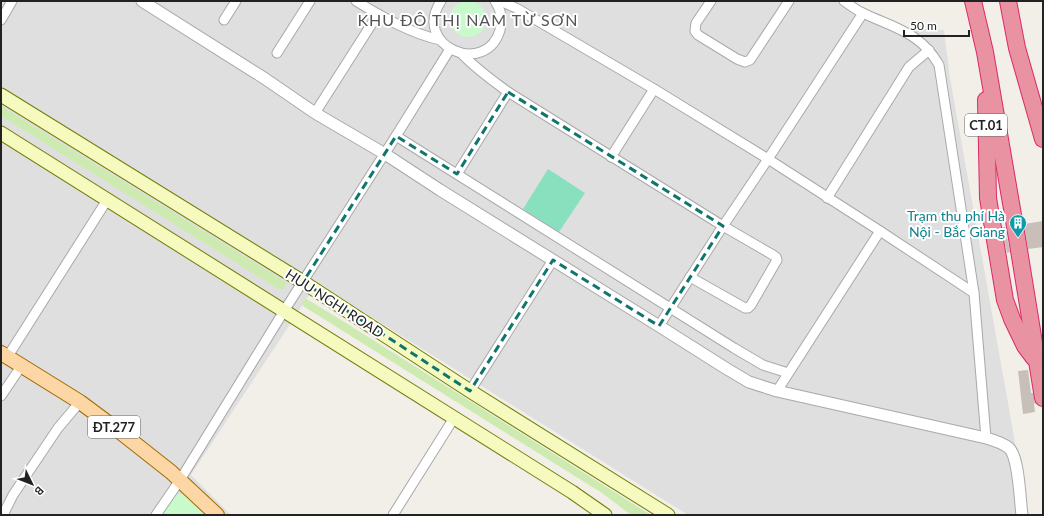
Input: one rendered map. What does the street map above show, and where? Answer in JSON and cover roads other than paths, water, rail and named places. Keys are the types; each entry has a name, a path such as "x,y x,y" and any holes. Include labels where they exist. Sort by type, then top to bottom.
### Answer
{"highway":[{"name":"CT.01","path":"973,1 985,52 1043,398"},
{"path":"1008,1 1017,48 1038,96 1043,139"},
{"name":"CT.01","path":"985,52 988,198 991,218 1005,300 1025,346 1038,365"}],"main road":[{"name":"HUU NGHI ROAD","path":"1,95 303,282 470,391 668,515"},
{"path":"1,133 572,492 605,515"},
{"name":"ĐT.277","path":"4,355 80,402 152,456 217,515"}],"street":[{"path":"1,20 12,1"},
{"path":"142,1 264,78 315,113 385,154 440,190 750,382 777,391 986,438 1009,448 1014,456 1018,476 1022,515"},
{"path":"224,20 236,1"},
{"path":"277,53 310,1"},
{"path":"356,1 414,32 440,40"},
{"path":"441,1 436,11 434,23 440,40 450,49 462,54 485,75 508,92 610,157 776,257 776,260 748,308 745,308 690,277"},
{"path":"462,54 481,52 491,45 496,39 500,32 502,21 500,9 495,1"},
{"path":"500,1 516,8 654,89 768,159 974,293"},
{"path":"710,1 696,23 695,31 698,35 737,59 745,62 750,60 789,1"},
{"path":"844,1 862,13 910,34 924,44 939,65 974,293 986,438"},
{"path":"659,326 862,13"},
{"path":"315,113 378,14"},
{"path":"156,515 180,480 284,311 385,154 450,49"},
{"path":"827,198 910,68 929,50"},
{"path":"610,157 654,89"},
{"path":"457,174 508,92"},
{"path":"396,136 763,365 788,373"},
{"path":"4,355 107,200"},
{"path":"777,391 880,231"},
{"path":"470,391 553,260"},
{"path":"1,396 22,365"},
{"path":"3,515 13,495 58,428 80,402"},
{"path":"393,515 454,418"}],"place":[{"name":"Trạm thu phí Hà Nội - Bắc Giang","path":"1018,238"}],"district":[{"name":"KHU ĐÔ THỊ NAM TỪ SƠN","path":"468,19"}]}
